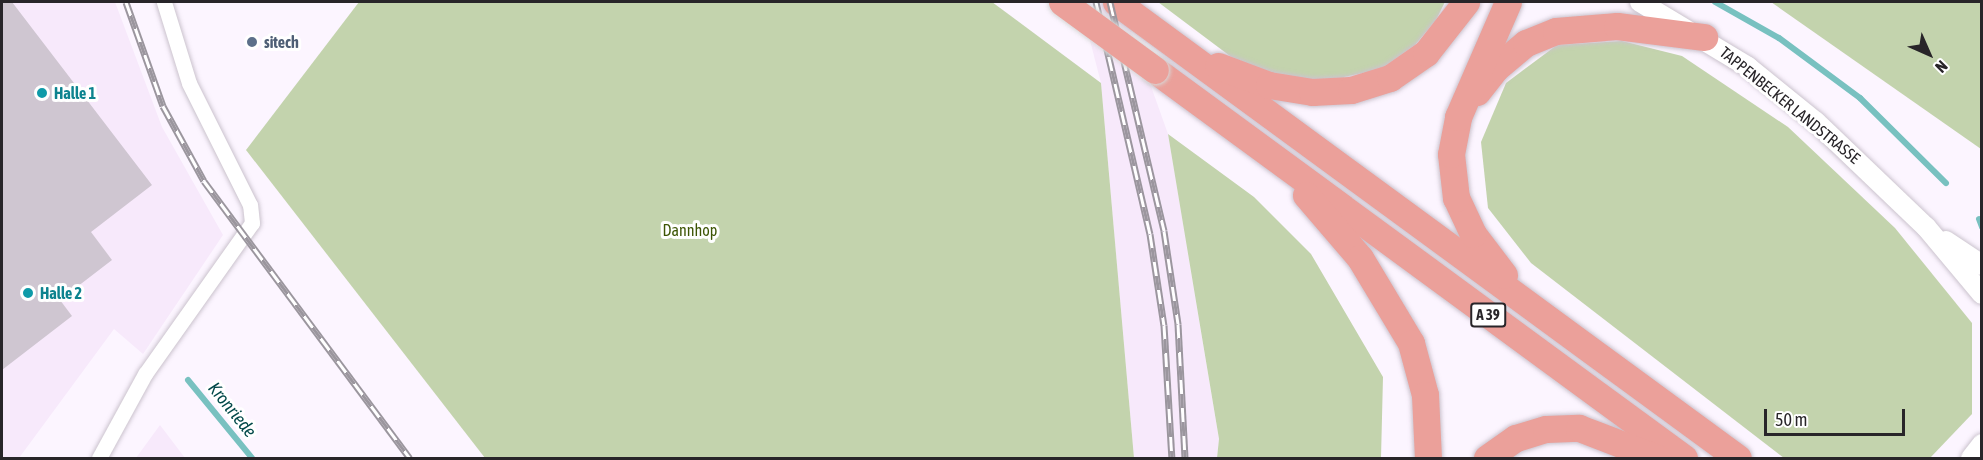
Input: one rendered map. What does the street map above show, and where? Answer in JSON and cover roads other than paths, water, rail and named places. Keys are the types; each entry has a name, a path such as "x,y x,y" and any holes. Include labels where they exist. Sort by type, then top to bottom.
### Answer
{"highway":[{"name":"A 39","path":"1062,2 1684,459"},
{"name":"A 39","path":"1116,2 1738,459"},
{"path":"1189,55 1269,85 1312,92 1351,90 1390,78 1426,52 1465,2"},
{"path":"1508,2 1458,117 1451,154 1456,198 1473,234 1496,268 1540,313"},
{"path":"1458,117 1496,68 1526,43 1556,31 1617,26 1704,37"},
{"path":"1292,171 1314,208 1381,287 1411,343 1425,395 1428,459"},
{"path":"1486,459 1516,438 1546,429 1579,428 1657,459"}],"main road":[{"path":"1971,459 1982,444"}],"street":[{"path":"99,459 145,374 252,223 250,205 189,83 164,2"},
{"name":"TAPPENBECKER LANDSTRASSE","path":"1640,2 1704,37 1816,122 1926,227 1982,294"},
{"name":"TAPPENBECKER LANDSTRASSE","path":"1926,227 1982,265"}],"waterway":[{"path":"1715,2 1779,38 1860,98 1946,183"},
{"path":"1979,219 1982,227"},
{"name":"Kronriede","path":"188,380 252,458"}],"railway":[{"path":"126,2 163,106 204,181 410,458"},
{"path":"1096,2 1150,234 1164,325 1172,458"},
{"path":"1110,2 1164,231 1178,324 1185,458"}],"place":[{"name":"sitech","path":"252,42"},
{"name":"Halle 1","path":"42,93"},
{"name":"Halle 2","path":"28,293"}],"park label":[{"name":"Dannhop","path":"690,230"}]}
